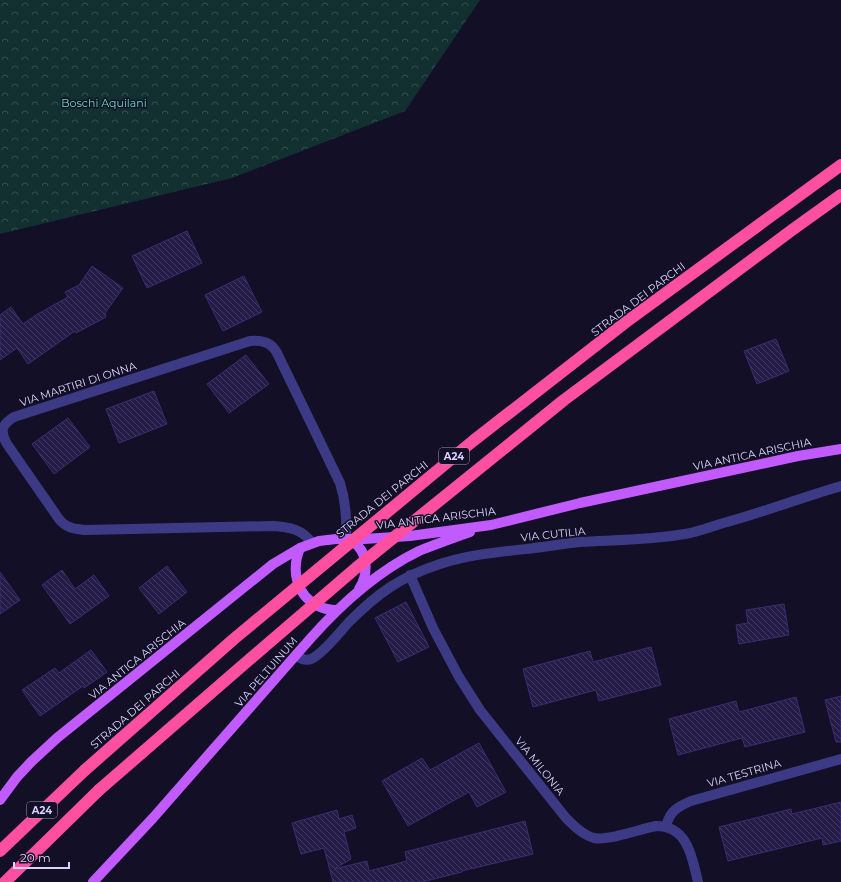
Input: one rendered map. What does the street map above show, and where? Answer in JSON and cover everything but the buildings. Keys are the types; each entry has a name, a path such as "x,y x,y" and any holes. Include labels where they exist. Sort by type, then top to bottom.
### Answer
{"highway":[{"name":"STRADA DEI PARCHI","path":"0,851 85,770 235,638 473,441 626,322 841,165"},
{"name":"A24","path":"5,882 99,790 356,568 558,404 786,234 841,195"}],"main road":[{"name":"VIA ANTICA ARISCHIA","path":"0,800 17,777 57,738 267,569 282,558 300,548 312,543 327,540 410,536 491,525 580,503 798,456 841,449"},
{"name":"VIA PELTUINUM","path":"93,882 153,818 337,610 356,592 386,571 418,552 444,541 491,525"},
{"path":"346,539 358,546 366,566 366,573 362,584 356,592"},
{"path":"300,548 296,557 295,566 298,586 309,600 318,606 328,610 337,610"}],"street":[{"name":"VIA MARTIRI DI ONNA","path":"312,543 304,534 297,530 273,526 85,530 66,526 59,519 16,457 4,438 2,433 3,427 5,423 14,417 250,342 266,342 275,348 278,353 340,483 346,512 346,539"},
{"name":"VIA CUTILIA","path":"296,656 306,660 313,658 323,650 359,613 389,587 410,575 452,560 578,542 654,538 687,534 841,486"},
{"name":"VIA MILONIA","path":"410,575 444,650 480,710 572,824 585,834 598,838 656,826 666,826"},
{"name":"VIA TESTRINA","path":"666,826 672,812 691,801 841,759"},
{"path":"666,826 676,831 685,840 698,882"}],"green space":[{"name":"Boschi Aquilani","path":"0,0 480,0 405,111 232,178 0,234"}]}
